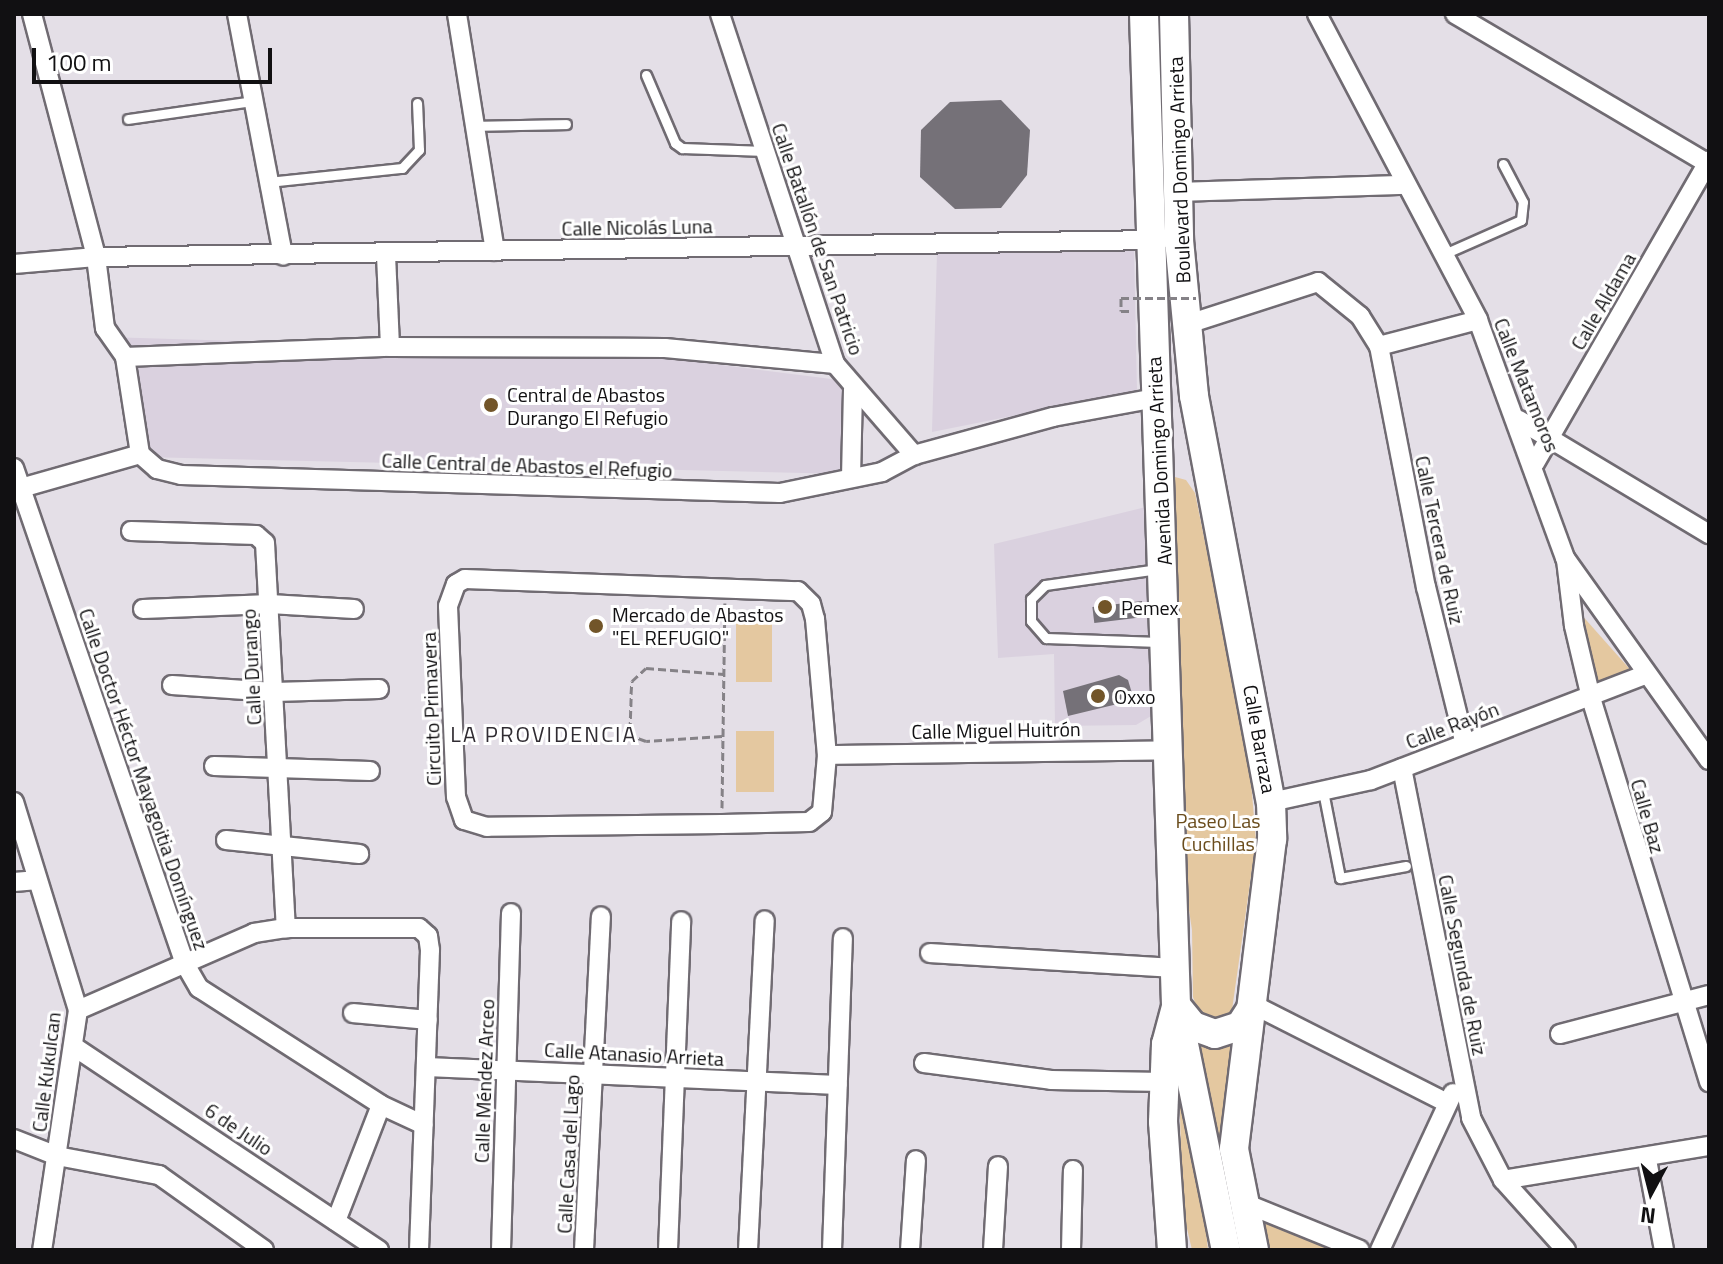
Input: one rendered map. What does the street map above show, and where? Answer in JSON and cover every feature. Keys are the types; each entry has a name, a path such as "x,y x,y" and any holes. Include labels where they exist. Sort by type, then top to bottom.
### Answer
{"main road":[{"name":"Avenida Domingo Arrieta","path":"1144,14 1149,240 1165,568 1166,750 1176,1005"},
{"name":"Boulevard Domingo Arrieta","path":"1174,14 1179,240 1185,325"},
{"name":"Calle Barraza","path":"1185,325 1201,473 1271,802 1254,1005 1234,1149 1242,1202 1254,1250"},
{"path":"1156,398 1185,435 1201,473"},
{"path":"1162,481 1178,467 1201,473"},
{"path":"1176,1005 1193,1026 1215,1034 1240,1026 1254,1005"},
{"path":"1172,1250 1164,1178 1164,1082 1166,1044 1176,1005"},
{"path":"1176,1005 1221,1243"},
{"path":"1221,1243 1234,1149"}],"street":[{"path":"18,489 140,454 125,357 105,328 96,257 32,14"},
{"path":"237,14 283,256"},
{"path":"457,14 495,251"},
{"name":"Calle Batallón de San Patricio","path":"720,14 799,246 835,364 853,389 914,455"},
{"name":"Calle Matamoros","path":"1317,14 1478,320 1535,463 1565,558 1645,675 1709,760"},
{"path":"1455,14 1709,162"},
{"name":"Calle Aldama","path":"1535,463 1709,162"},
{"path":"1178,192 1406,185"},
{"name":"Calle Nicolás Luna","path":"14,264 96,257 386,255 1179,240"},
{"path":"386,255 390,347"},
{"path":"1185,325 1318,282 1360,316 1379,346 1478,320"},
{"name":"Calle Tercera de Ruiz","path":"1379,346 1426,587 1464,741"},
{"path":"125,357 390,347 665,348 835,364"},
{"path":"851,478 853,389"},
{"name":"Calle Central de Abastos el Refugio","path":"140,454 157,469 181,475 627,491 780,493 882,472 914,455 1053,417 1156,398"},
{"path":"1519,420 1709,534"},
{"name":"Calle Doctor Héctor Mayagoitia Domínguez","path":"14,468 18,489 185,964 199,988 219,1005 381,1105 424,1125"},
{"name":"Calle Durango","path":"131,531 262,538 270,604 286,928"},
{"name":"Calle Baz","path":"1565,558 1574,626 1591,698 1709,1082"},
{"name":"Circuito Primavera","path":"465,579 725,587 798,591 811,604 827,755 825,804 818,818 722,824 487,827 464,820 456,797 448,606 456,584 465,579"},
{"path":"143,609 270,604 354,609"},
{"name":"Calle Rayón","path":"1271,802 1323,791 1402,768 1464,741 1591,698 1645,675"},
{"path":"172,685 274,692 379,689"},
{"name":"Calle Miguel Huitrón","path":"827,755 1166,750"},
{"path":"214,766 370,771"},
{"name":"Calle Segunda de Ruiz","path":"1380,1250 1447,1103 1463,1077 1402,768"},
{"name":"Calle Kukulcan","path":"16,807 35,880 78,1010 42,1250"},
{"path":"226,840 359,854"},
{"path":"14,882 35,880"},
{"name":"Calle Méndez Arceo","path":"501,1250 511,913"},
{"name":"Calle Casa del Lago","path":"584,1250 601,916"},
{"path":"748,1250 760,1082 765,920"},
{"path":"668,1250 681,921"},
{"path":"78,1010 254,933 286,928 400,924 419,928 428,936 427,1067 419,1250"},
{"path":"832,1250 843,938"},
{"path":"930,953 1174,968"},
{"path":"1560,1034 1709,995"},
{"path":"1254,1005 1447,1103"},
{"path":"353,1013 428,1020"},
{"name":"6 de Julio","path":"73,1046 379,1250"},
{"path":"924,1063 1051,1080 1164,1082"},
{"name":"Calle Atanasio Arrieta","path":"427,1067 838,1085"},
{"path":"1463,1077 1484,1150 1503,1180 1566,1250"},
{"path":"336,1221 381,1105"},
{"path":"14,1139 57,1156 159,1175 264,1250"},
{"path":"1503,1180 1647,1160 1709,1146"},
{"path":"910,1250 916,1160"},
{"path":"1647,1160 1664,1250"},
{"path":"993,1250 998,1166"},
{"path":"1071,1250 1073,1170"},
{"path":"1242,1202 1360,1250"}],"lane":[{"path":"646,75 675,143 682,148 765,151"},
{"path":"128,119 253,101"},
{"path":"268,182 402,168 419,150 417,103"},
{"path":"474,126 566,124"},
{"path":"1444,254 1521,220 1523,202 1503,164"},
{"path":"1165,568 1045,585 1031,599 1031,621 1046,638 1166,642"},
{"path":"1323,791 1340,878 1406,866"}],"path":[{"path":"1121,311 1121,298 1196,298"},
{"path":"722,824 725,587"},
{"path":"722,736 646,741 635,737 630,730 631,694 632,681 646,668 724,674"}],"shaded area":[{"path":"1134,248 1137,391 932,432 937,252"},
{"name":"Central de Abastos Durango El Refugio","path":"106,337 628,353 839,380 851,392 846,474 145,457"},
{"path":"1146,507 1151,716 1136,725 1055,726 1054,654 998,658 994,544"}],"green space":[{"name":"Paseo Las Cuchillas","path":"1175,477 1186,480 1195,493 1249,758 1256,841 1231,1017 1217,1025 1200,1017 1193,997 1192,930 1183,870"},
{"path":"1571,603 1635,675 1592,687"},
{"path":"736,620 772,620 772,682 736,682"},
{"path":"736,731 774,731 774,792 736,792"},
{"path":"1232,1039 1220,1147 1209,1121 1195,1042 1215,1050"},
{"path":"1178,1054 1208,1250 1192,1250 1183,1211"},
{"path":"1252,1213 1332,1250 1263,1250"}],"building":[{"path":"1001,100 1030,130 1027,175 1001,208 955,209 920,177 921,130 950,102"},
{"path":"1142,601 1144,617 1094,623 1092,607"},
{"name":"Oxxo","path":"1119,675 1128,680 1134,700 1068,716 1063,691"}],"place":[{"name":"Central de Abastos Durango El Refugio","path":"491,405"},
{"name":"Pemex","path":"1105,607"},
{"name":"Mercado de Abastos \"EL REFUGIO\"","path":"596,626"},
{"name":"Oxxo","path":"1098,696"}],"district":[{"name":"LA PROVIDENCIA","path":"544,735"}]}
